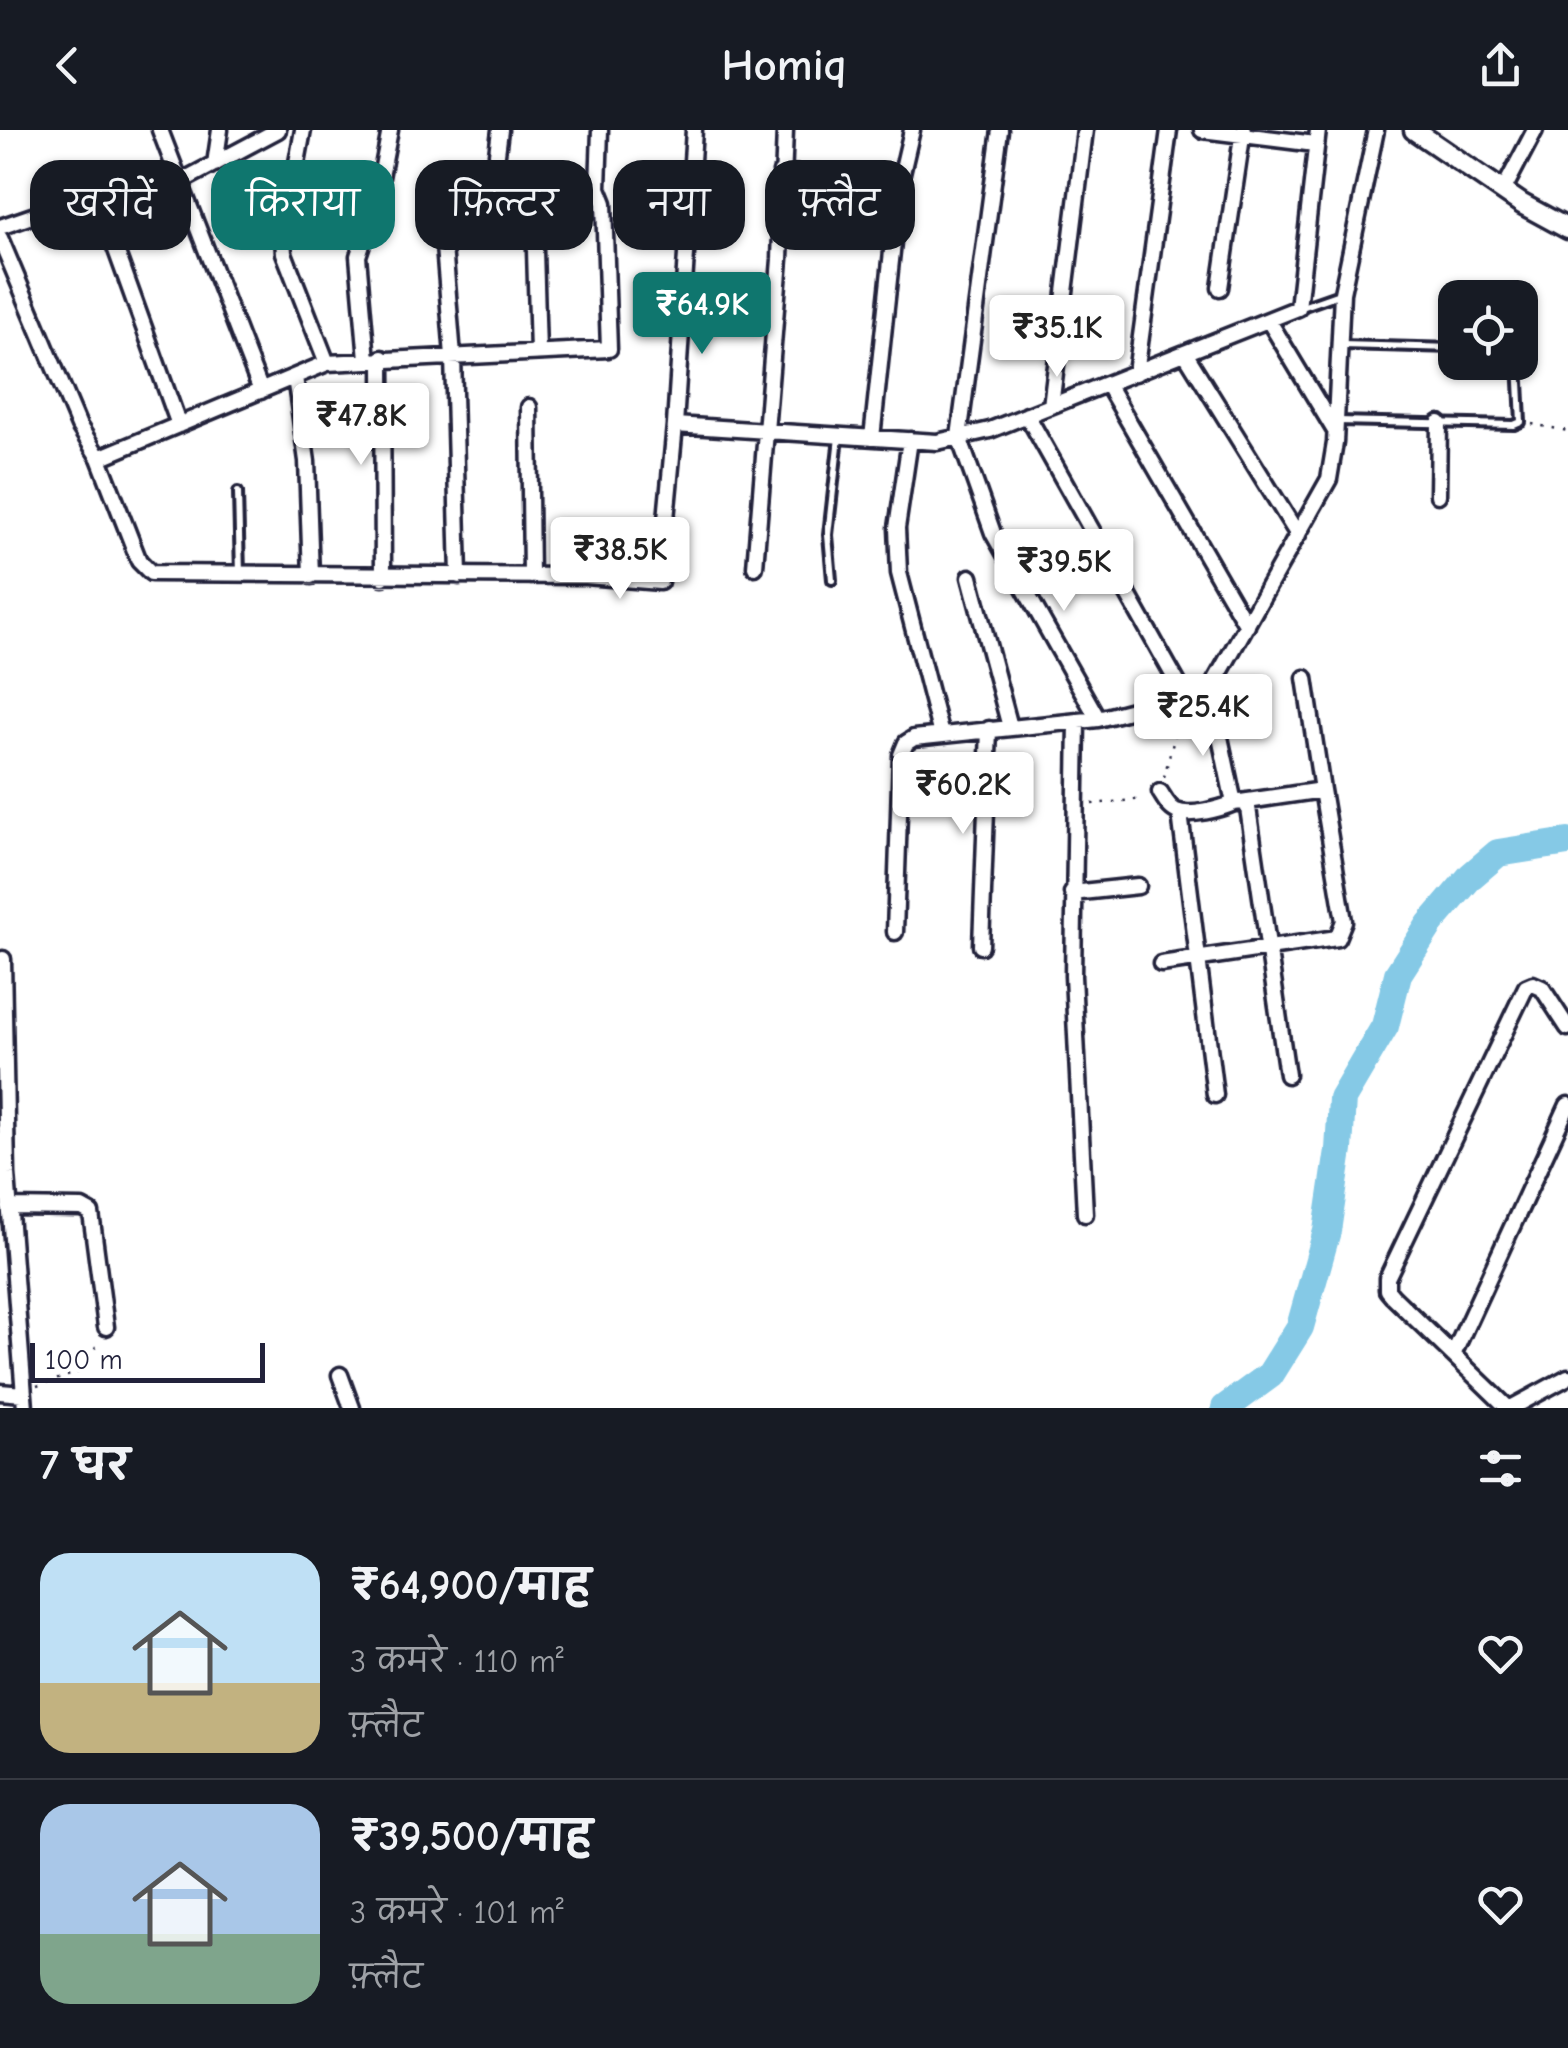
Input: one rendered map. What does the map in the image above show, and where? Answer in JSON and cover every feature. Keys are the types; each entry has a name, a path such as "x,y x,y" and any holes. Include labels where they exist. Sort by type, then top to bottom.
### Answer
{"street":[{"path":"160,130 172,160"},
{"path":"216,160 220,130"},
{"path":"222,160 278,130"},
{"path":"304,130 283,239 284,253 327,364"},
{"path":"383,576 374,359 358,256 380,190 390,130"},
{"path":"498,154 500,130"},
{"path":"99,458 327,364 610,349 604,203 598,188 600,130"},
{"path":"0,238 79,426 99,458 139,561 151,573 532,576 660,582 675,425 694,130"},
{"path":"782,160 785,130"},
{"path":"906,160 912,130"},
{"path":"1000,130 959,437 994,533 1098,719"},
{"path":"1051,406 1085,130"},
{"path":"1136,372 1169,130"},
{"path":"675,425 937,442 1026,416 1298,308 1317,137 1202,130"},
{"path":"1287,1075 1270,948 1240,802 1210,690 1329,479 1336,426 1342,293 1376,130"},
{"path":"1414,130 1503,191 1568,228"},
{"path":"1503,191 1535,130"},
{"path":"1220,288 1243,132"},
{"path":"0,227 70,203 88,202 102,211 180,424"},
{"path":"191,210 261,391"},
{"path":"444,250 453,356 459,576"},
{"path":"535,250 538,352"},
{"path":"755,567 780,250"},
{"path":"872,438 893,250"},
{"path":"1269,320 1336,426"},
{"path":"1186,353 1298,534"},
{"path":"295,377 307,461 311,576"},
{"path":"1107,384 1247,626"},
{"path":"529,407 532,576"},
{"path":"1026,416 1185,696"},
{"path":"1438,495 1439,423"},
{"path":"910,440 897,528 898,560 940,735"},
{"path":"970,577 1010,727"},
{"path":"1161,964 1337,938 1344,929 1305,678"},
{"path":"895,932 901,755 906,743 914,738 1098,719 1210,690"},
{"path":"1078,720 1073,976 1084,1214"},
{"path":"981,946 989,729"},
{"path":"1160,792 1180,813 1322,790"},
{"path":"1180,813 1214,1095"},
{"path":"1072,893 1138,886"},
{"path":"0,1392 24,1401 4,1174 3,958"},
{"path":"1568,1028 1542,988 1526,986 1387,1278 1387,1290 1392,1296 1510,1408 1568,1377"},
{"path":"1453,1355 1568,1105"},
{"path":"9,1207 82,1208 91,1212 106,1327"},
{"path":"340,1375 352,1408"}],"lane":[{"path":"1298,308 1342,293"},
{"path":"1340,345 1438,348"},
{"path":"1336,426 1514,425 1521,422 1519,380"},
{"path":"832,580 828,534 839,436"},
{"path":"238,492 240,574"}],"path":[{"path":"1521,422 1568,431"},
{"path":"1075,806 1150,798 1160,792 1185,696"},
{"path":"24,1401 44,1382 82,1371 106,1327"}],"waterway":[{"path":"1225,1408 1270,1375 1300,1327 1327,1231 1342,1099 1385,1026 1398,974 1430,924 1471,876 1498,853 1568,842"}]}
